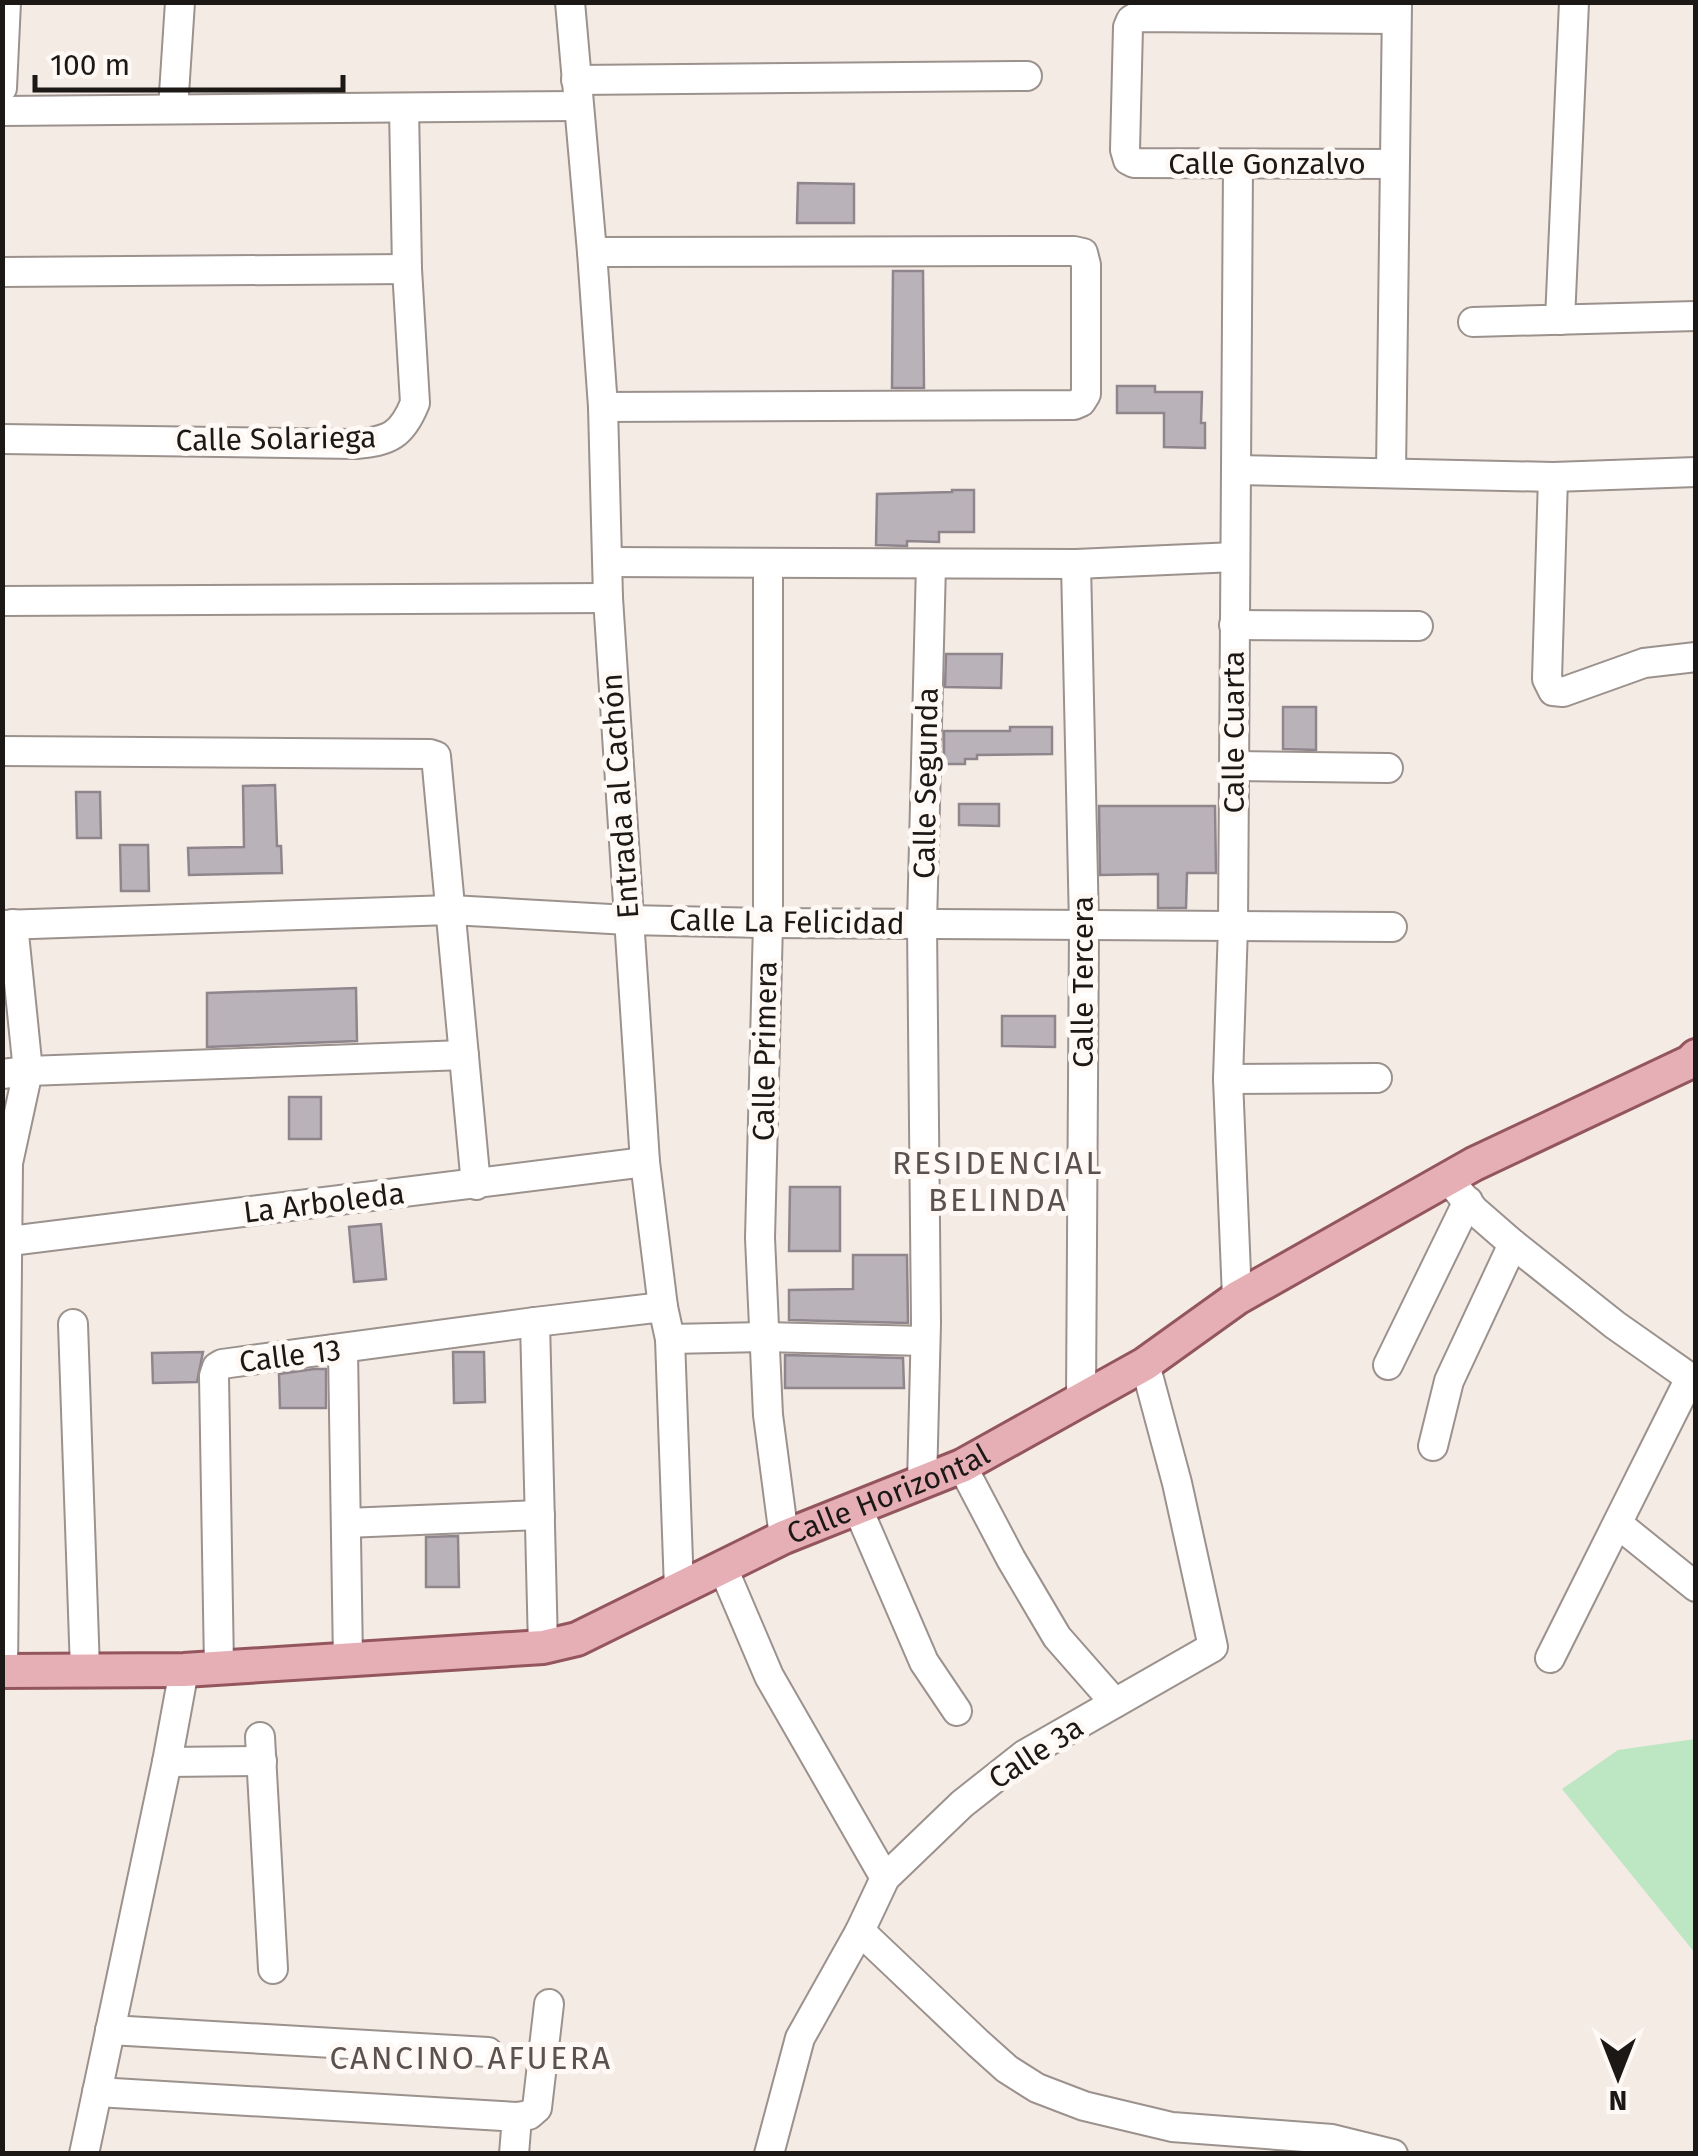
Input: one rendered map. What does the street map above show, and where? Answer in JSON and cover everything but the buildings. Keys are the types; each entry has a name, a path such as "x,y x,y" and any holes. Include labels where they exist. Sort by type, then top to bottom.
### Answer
{"main road":[{"name":"Calle Horizontal","path":"3,1671 184,1670 544,1647 577,1639 784,1537 962,1466 1145,1364 1237,1298 1458,1190 1474,1164 1696,1056"}],"street":[{"path":"2,88 6,2"},
{"path":"172,110 180,2"},
{"name":"Entrada al Cachón","path":"570,2 603,408 608,598 645,1162 670,1340 679,1589"},
{"path":"1560,320 1574,2"},
{"path":"1390,473 1396,10"},
{"name":"Calle Gonzalvo","path":"1394,164 1134,164 1125,150 1128,27 1136,17 1396,10"},
{"path":"2,110 404,108 577,93 1028,76"},
{"name":"Calle Solariega","path":"2,439 356,444 395,435 408,421 416,403 407,269 404,108"},
{"name":"Calle Cuarta","path":"1237,1298 1228,1080 1233,926 1238,165"},
{"path":"592,252 1074,250 1082,253 1086,265 1086,394 1074,405 603,408"},
{"path":"2,272 407,269"},
{"path":"1473,322 1696,316"},
{"path":"1236,470 1554,478 1696,472"},
{"path":"1554,478 1547,679 1554,691 1563,692 1644,663 1696,656"},
{"path":"608,562 1076,564 1235,558"},
{"name":"Calle Primera","path":"768,564 768,923 760,1238 768,1415 784,1537"},
{"name":"Calle Segunda","path":"922,1483 922,924 931,564"},
{"name":"Calle Tercera","path":"1076,564 1084,925 1081,1399"},
{"path":"2,601 608,598"},
{"path":"1234,625 1418,626"},
{"path":"2,752 436,756 476,1185"},
{"path":"1234,766 1388,768"},
{"name":"Calle La Felicidad","path":"8,925 450,910 768,923 1392,928"},
{"path":"3,1671 5,1242 15,1072 8,925"},
{"path":"15,1072 464,1055"},
{"path":"1228,1080 1377,1078"},
{"name":"La Arboleda","path":"5,1242 645,1162"},
{"path":"1388,1366 1458,1190 1474,1210 1513,1244 1615,1325 1693,1380 1550,1658"},
{"path":"1432,1446 1449,1381 1513,1244"},
{"name":"Calle 13","path":"219,1668 214,1376 217,1368 222,1364 663,1307"},
{"path":"535,1322 544,1647"},
{"path":"72,1324 84,1670"},
{"path":"670,1340 925,1341"},
{"path":"343,1350 348,1660"},
{"name":"Calle 3a","path":"770,2154 800,2038 885,1878 962,1804 1024,1755 1213,1646 1177,1482 1145,1364"},
{"path":"962,1466 1057,1637 1115,1703"},
{"path":"858,1509 924,1662 957,1711"},
{"path":"346,1523 540,1515"},
{"path":"1618,1524 1696,1587"},
{"path":"723,1568 769,1676 885,1878"},
{"path":"84,2154 184,1670"},
{"path":"167,1762 261,1749 273,1969"},
{"path":"860,1931 978,2043 1037,2088 1084,2106 1172,2127 1393,2154"},
{"path":"97,2092 517,2118 537,2108 549,2004"},
{"path":"110,2030 488,2052"},
{"path":"514,2154 517,2118"}],"green space":[{"path":"1696,1739 1695,1953 1562,1789 1618,1750"}],"district":[{"name":"RESIDENCIAL BELINDA","path":"998,1182"},
{"name":"CANCINO AFUERA","path":"471,2058"}]}
